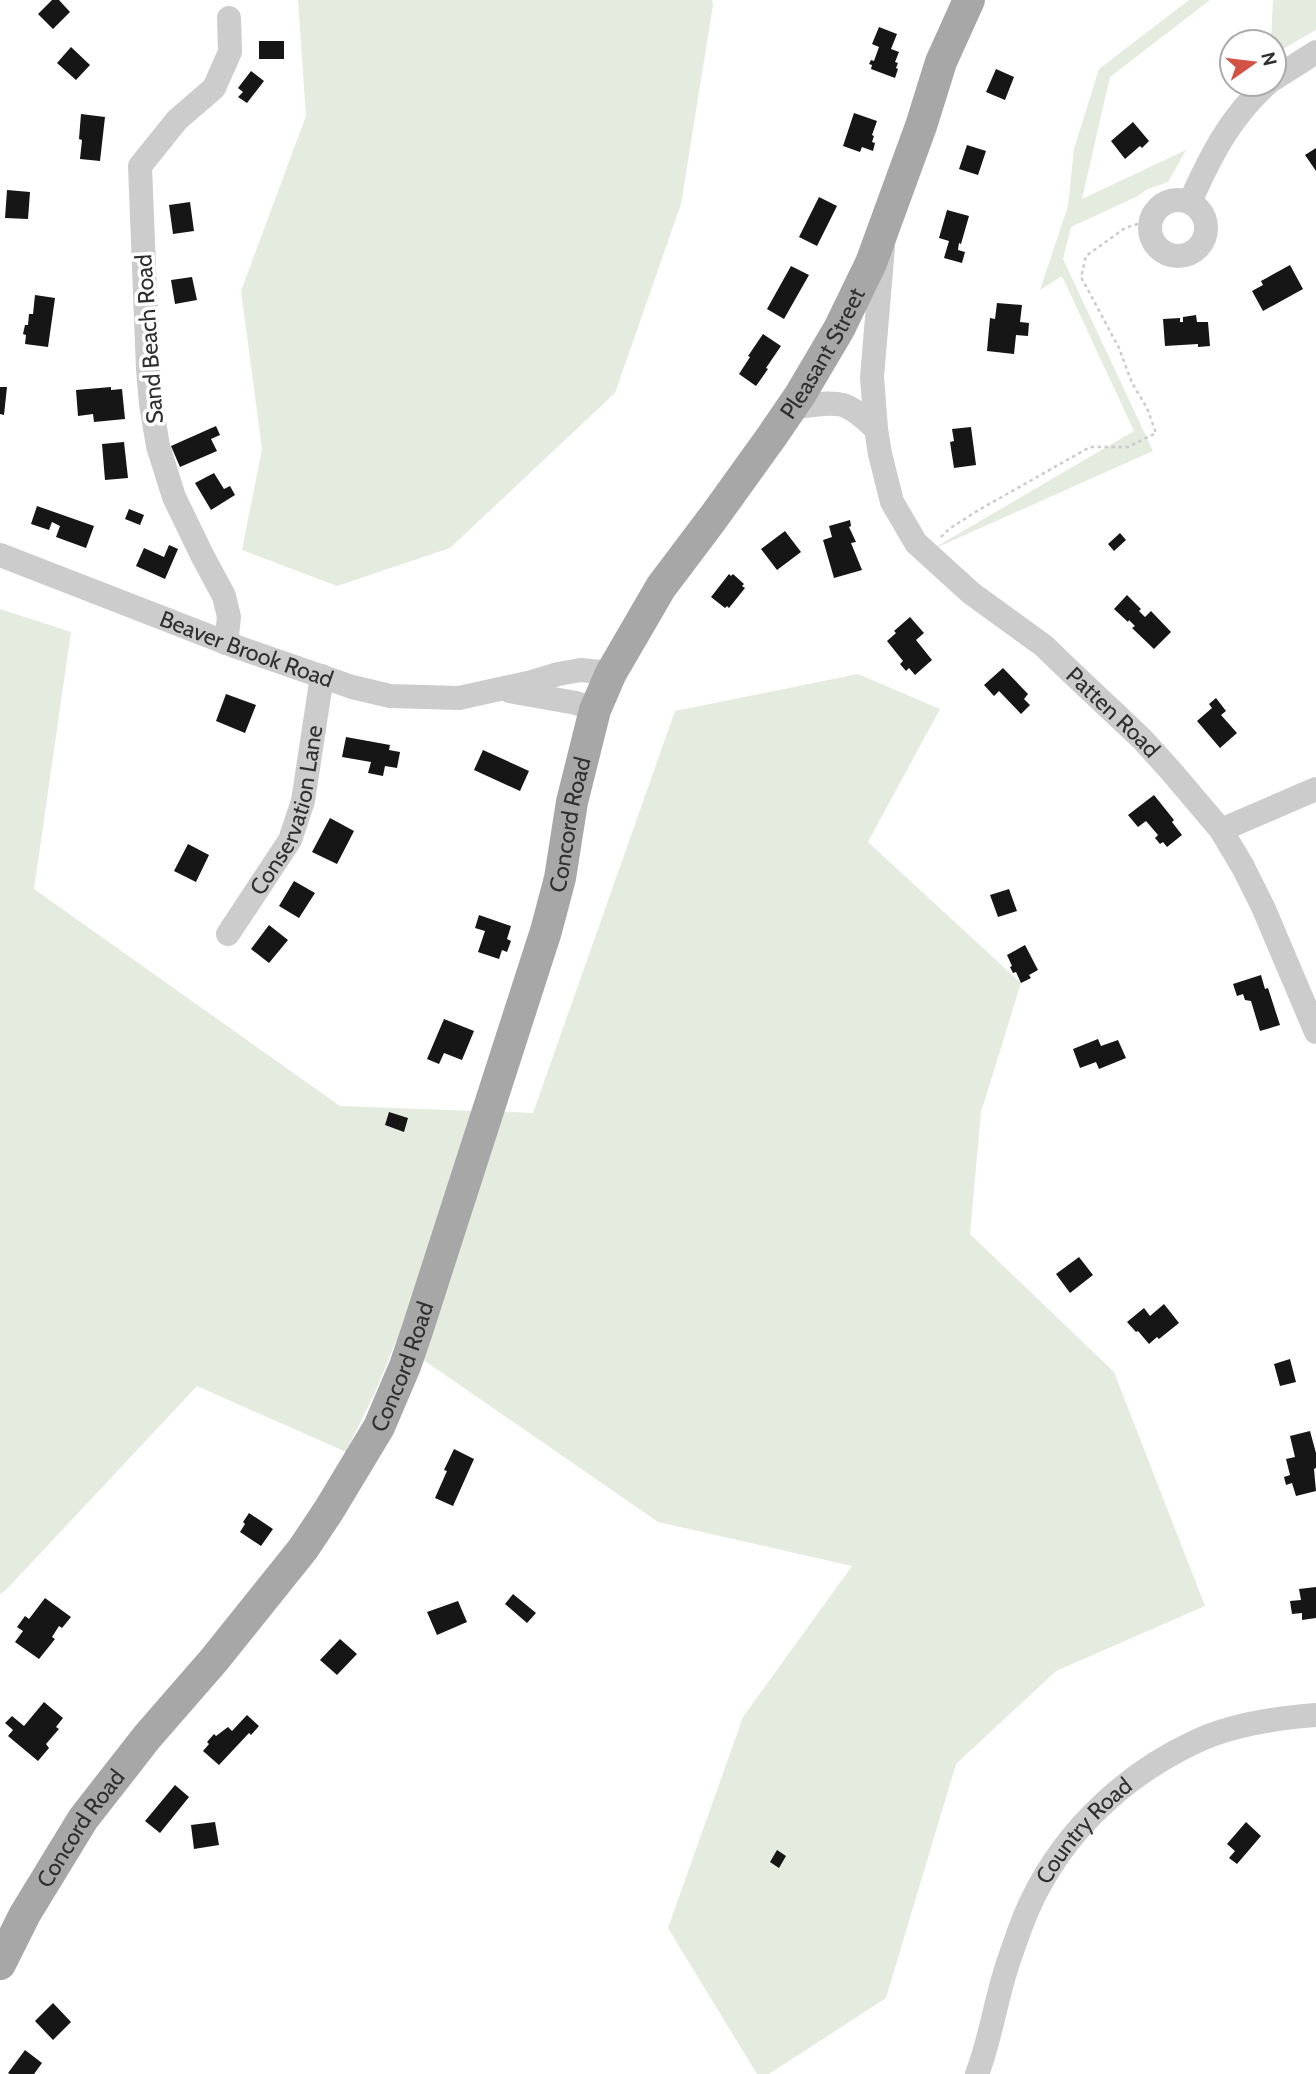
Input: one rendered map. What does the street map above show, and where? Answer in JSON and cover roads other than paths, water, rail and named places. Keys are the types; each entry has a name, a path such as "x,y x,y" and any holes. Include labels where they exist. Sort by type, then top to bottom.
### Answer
{"main road":[{"name":"Pleasant Street","path":"611,673 661,587 791,408 839,329 871,263 942,62 969,0"},
{"name":"Concord Road","path":"0,1964 25,1914 83,1819 147,1737 214,1660 303,1549 379,1427 413,1343 543,942 560,878 572,802 596,710 611,673"}],"street":[{"name":"Sand Beach Road","path":"226,643 229,617 224,596 174,497 158,446 148,369 140,166 177,120 214,88 230,52 229,18"},
{"path":"1288,70 1316,52"},
{"path":"1190,202 1232,121 1254,98"},
{"path":"1170,200 1190,202 1202,214 1206,231 1199,247 1192,252 1174,256 1166,253 1152,239 1151,220 1155,211 1170,200"},
{"name":"Patten Road","path":"885,226 872,377 876,429 892,502 916,543 971,593 1044,646 1142,739 1221,830 1263,907 1316,1032"},
{"path":"791,408 844,405 876,429"},
{"name":"Beaver Brook Road","path":"0,555 226,643 352,687 390,696 459,698 582,670 611,673"},
{"name":"Conservation Lane","path":"228,934 290,840 303,801 322,676"},
{"name":"Beaver Brook Road","path":"502,689 576,703 596,710"},
{"path":"1221,830 1316,789"},
{"name":"Country Road","path":"977,2074 1022,1923 1047,1872 1079,1827 1114,1793 1197,1741 1228,1730 1286,1717 1316,1715"}]}
